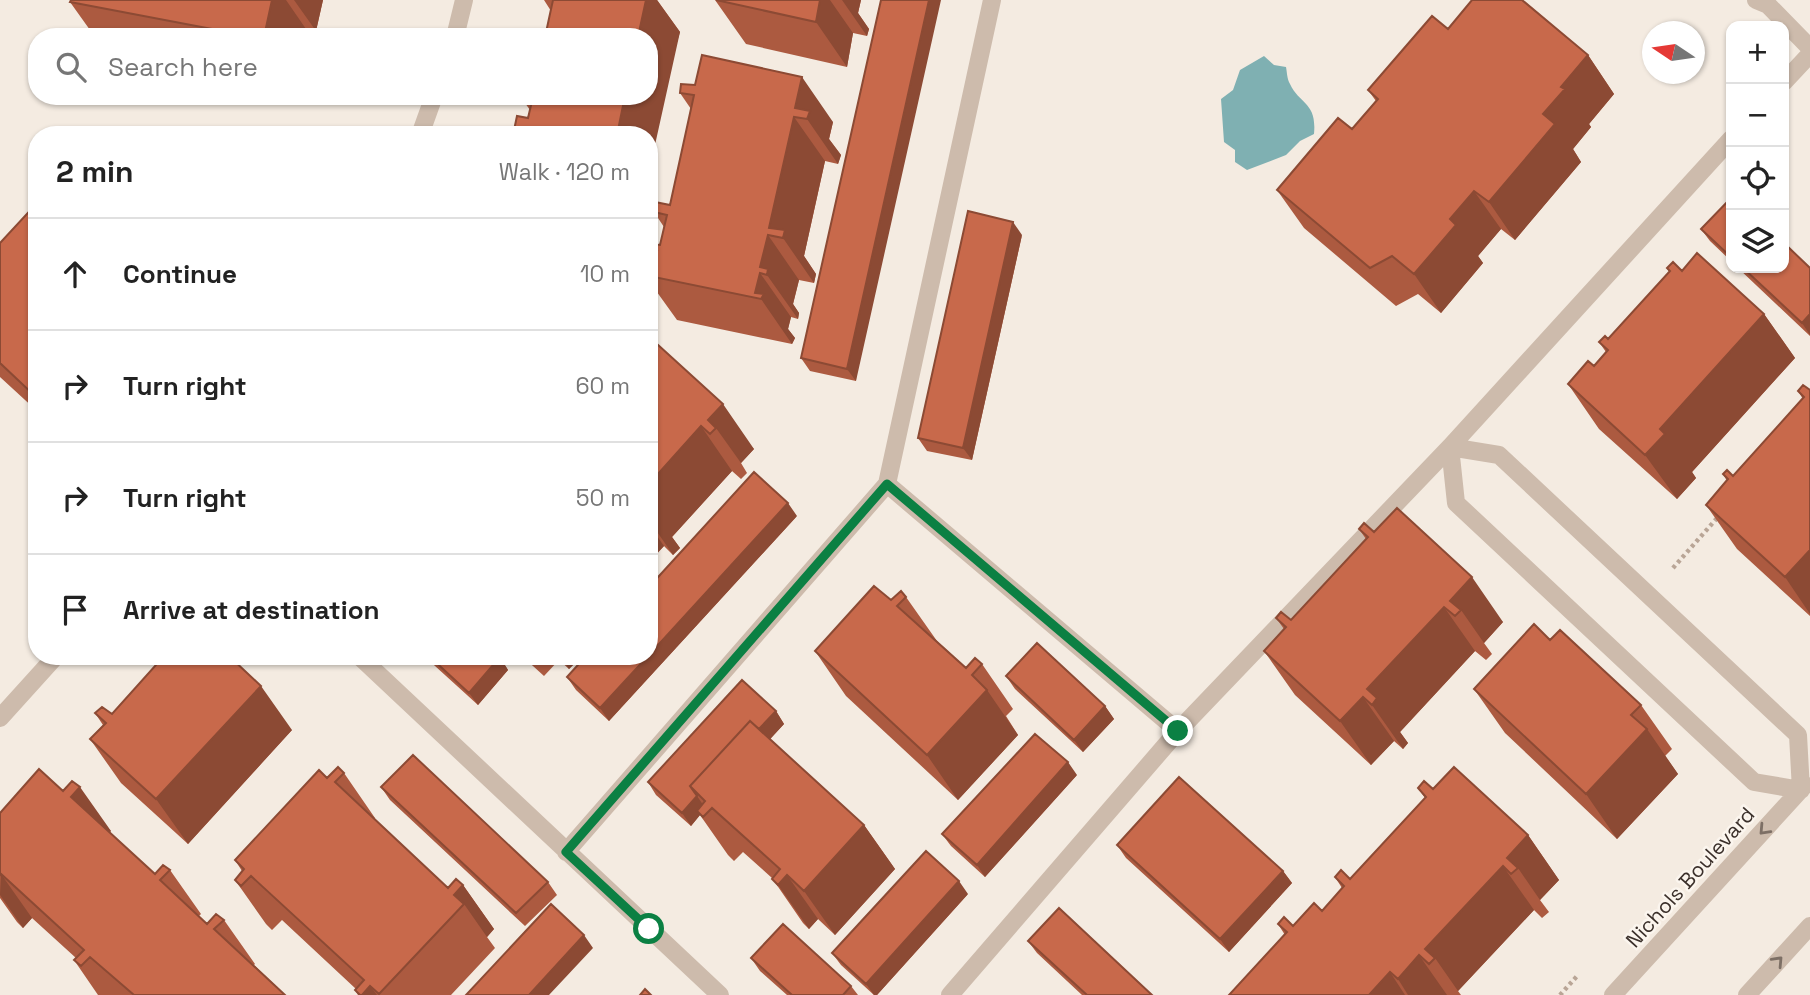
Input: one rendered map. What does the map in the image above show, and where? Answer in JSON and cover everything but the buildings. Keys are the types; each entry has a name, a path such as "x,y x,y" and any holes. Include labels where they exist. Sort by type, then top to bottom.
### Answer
{"street":[{"path":"458,28 464,0"},
{"path":"566,852 887,484 992,0"},
{"path":"1756,0 1769,5 1810,48"},
{"path":"1789,77 1810,54"},
{"path":"423,126 432,105"},
{"path":"950,995 1178,731 1450,447 1726,144"},
{"path":"1450,447 1499,455 1798,734 1807,790 1755,782 1456,503 1450,447"},
{"path":"887,484 1178,731"},
{"path":"2,711 47,665"},
{"path":"369,665 720,995"},
{"name":"Nichols Boulevard","path":"1613,995 1807,790"},
{"path":"1747,995 1810,926"}],"path":[{"path":"1649,594 1720,514"}],"water":[{"path":"1264,56 1274,65 1286,67 1290,84 1313,116 1314,134 1300,141 1286,155 1247,170 1235,162 1235,150 1224,142 1221,99 1233,90 1240,70"}],"route":[{"path":"649,929 566,852 887,484 1178,731"}]}
